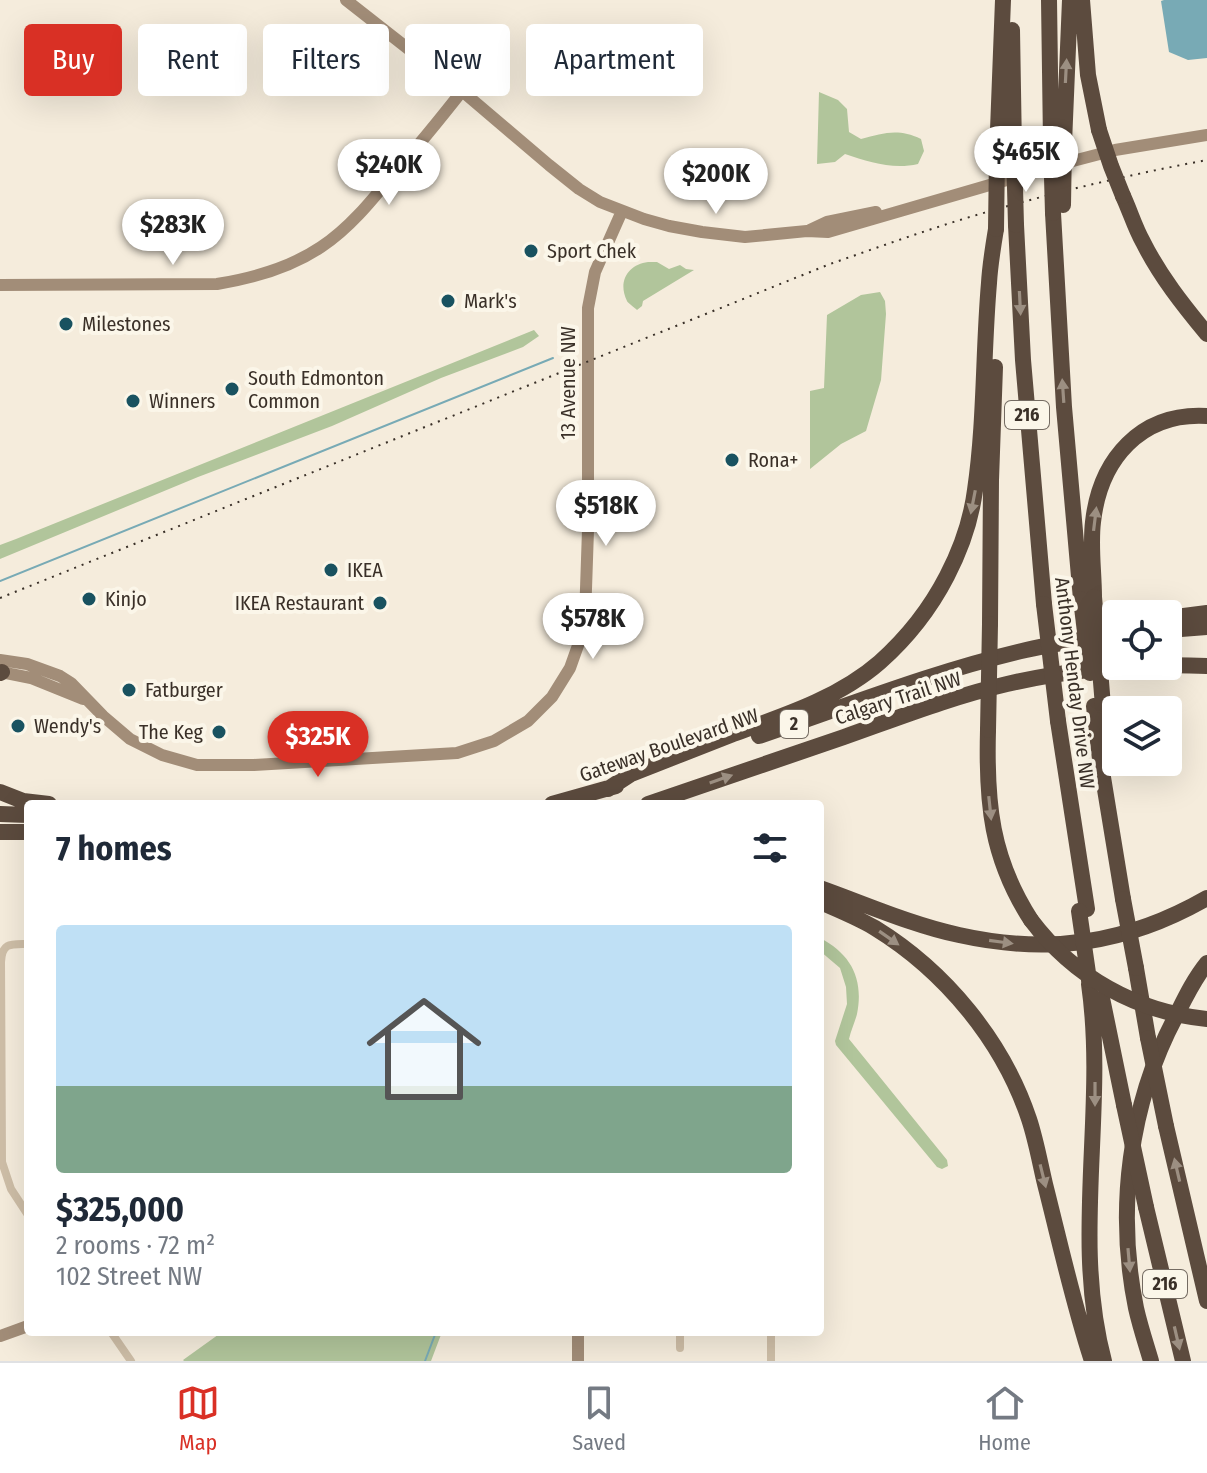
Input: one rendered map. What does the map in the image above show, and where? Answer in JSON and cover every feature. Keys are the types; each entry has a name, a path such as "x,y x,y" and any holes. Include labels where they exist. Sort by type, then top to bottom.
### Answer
{"highway":[{"path":"1003,0 997,156 988,730 988,801 993,830 1006,875 1019,901 1060,954 1092,979 1133,1001 1159,1011 1207,1019"},
{"name":"Anthony Henday Drive NW","path":"1012,0 1016,225 1024,375 1044,604 1058,721 1094,982 1183,1361"},
{"name":"Anthony Henday Drive NW","path":"1049,0 1057,142 1060,356 1069,477 1088,598"},
{"path":"1057,142 1070,0"},
{"path":"1082,0 1088,75 1099,130 1111,166 1141,240 1164,278 1207,334"},
{"path":"1133,217 1172,279 1207,323"},
{"path":"608,789 631,774 823,699 879,663 934,601 959,554 975,492 989,281 996,229"},
{"path":"1088,598 1093,523 1107,472 1131,439 1146,430 1165,420 1185,415 1207,416"},
{"name":"216","path":"1088,598 1112,795 1115,858 1166,1126 1207,1301"},
{"path":"1182,616 1207,613"},
{"path":"908,685 994,650 1102,627"},
{"path":"1182,629 1207,627"},
{"name":"Gateway Boulevard NW","path":"567,800 608,789 981,662 1040,647 1102,637"},
{"name":"Calgary Trail NW","path":"660,800 980,692 1022,681 1082,671 1144,666 1207,666"},
{"path":"0,792 24,801"},
{"path":"0,814 24,815"},
{"path":"0,832 24,832"},
{"path":"824,889 958,935 1033,944 1076,943 1120,935 1164,921 1207,898"},
{"path":"824,904 872,927 939,977 998,1051 1029,1119 1092,1361"},
{"path":"1151,1361 1136,1310 1130,1270 1128,1183 1138,1114 1164,1038 1207,963"},
{"path":"1094,982 1095,1097 1090,1275 1104,1361"}],"street":[{"path":"346,0 405,46"},
{"path":"0,285 217,284 250,279 278,269 322,247 345,228 458,96"},
{"path":"468,96 579,189 600,202 669,226 727,235 771,236 807,231 853,216 927,204 1115,150 1207,135"},
{"name":"13 Avenue NW","path":"1,669 86,700 130,739 145,747 179,761 216,766 457,753 494,741 535,715 552,697 570,668 585,618 588,308 595,272 622,211"},
{"path":"24,944 4,947 1,962 1,1150 7,1180 24,1209"},
{"path":"0,1336 24,1327"},
{"path":"114,1336 131,1361"},
{"path":"578,1336 578,1361"},
{"path":"680,1336 680,1348"},
{"path":"771,1336 771,1361"}],"green space":[{"path":"819,92 838,100 847,109 849,132 861,139 898,133 921,139 924,151 918,164 890,166 845,154 835,162 817,164"},
{"path":"657,262 669,269 680,265 694,270 643,301 637,310 627,301 624,280 635,266"},
{"path":"880,292 885,301 886,314 881,380 866,431 841,444 810,469 810,391 824,388 827,315 861,295"},
{"path":"534,330 539,336 523,347 0,559 0,545"},
{"path":"824,940 847,960 857,979 859,1001 849,1039 947,1160 948,1166 942,1169 937,1167 836,1045 847,1004 840,968 824,954"},
{"path":"216,1336 440,1336 431,1361 183,1360"}],"water":[{"path":"1207,0 1207,58 1188,60 1169,52 1161,1"}],"waterway":[{"path":"0,581 553,358"},
{"path":"425,1361 434,1336"}],"railway":[{"path":"0,598 830,264 1014,204 1207,160"}],"place":[{"name":"Sport Chek","path":"531,251"},
{"name":"Mark's","path":"448,301"},
{"name":"Milestones","path":"66,324"},
{"name":"South Edmonton Common","path":"232,389"},
{"name":"Winners","path":"133,401"},
{"name":"Rona+","path":"732,460"},
{"name":"IKEA","path":"331,570"},
{"name":"Kinjo","path":"89,599"},
{"name":"IKEA Restaurant","path":"380,603"},
{"name":"Fatburger","path":"129,690"},
{"name":"Wendy's","path":"18,726"},
{"name":"The Keg","path":"219,732"}]}
